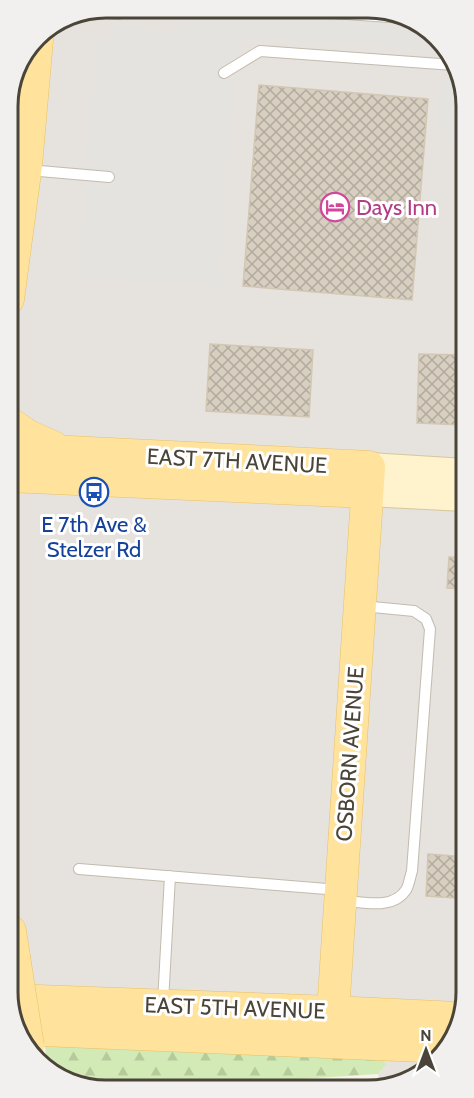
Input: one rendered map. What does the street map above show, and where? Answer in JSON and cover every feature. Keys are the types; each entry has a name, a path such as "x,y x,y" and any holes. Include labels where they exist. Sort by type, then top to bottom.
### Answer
{"main road":[{"path":"18,223 36,54"},
{"path":"18,429 50,446 98,454"},
{"name":"EAST 7TH AVENUE","path":"18,450 98,454 368,480"},
{"name":"EAST 7TH AVENUE","path":"18,476 368,480"},
{"name":"OSBORN AVENUE","path":"332,1027 368,480"},
{"path":"18,982 25,1025"},
{"name":"EAST 5TH AVENUE","path":"19,1000 163,1006 332,1027 437,1045"},
{"name":"EAST 5TH AVENUE","path":"26,1029 332,1027 451,1018"}],"street":[{"name":"EAST 7TH AVENUE","path":"368,480 456,474"},
{"name":"EAST 7TH AVENUE","path":"368,480 456,495"}],"lane":[{"path":"224,73 260,51 445,64"},
{"path":"25,170 110,177"},
{"path":"79,869 170,876 341,895 382,903 395,900 406,889 412,871 430,629 426,618 414,611 360,606"},
{"path":"163,1006 170,876"}],"shaded area":[{"path":"106,18 368,18 385,20 407,27 426,40 438,52 453,83 456,106 456,998 444,1036 422,1062 402,1073 379,1079 378,1074 386,1065 22,1017 21,1015 18,992 18,100 25,72 33,57 44,44 57,33 72,25 89,20"},
{"path":"138,18 138,22 94,19"},
{"path":"187,18 368,18 390,21 389,45 186,32"},
{"path":"396,23 417,33 434,48 394,46"},
{"path":"112,28 236,37 218,285 79,275 96,43 111,44"},
{"path":"452,80 453,83 456,106 456,145 451,145 452,127 436,125 440,81"}],"green space":[{"path":"45,1046 381,1055 386,1065 378,1074 286,1080 106,1080 77,1075 57,1065 46,1056"}],"building":[{"name":"Days Inn","path":"259,85 428,99 412,300 243,286"},
{"path":"210,344 313,350 309,417 206,411"},
{"path":"419,354 456,355 456,425 417,423"},
{"path":"449,557 456,557 456,588 447,588"},
{"path":"428,854 456,856 455,898 426,896"}],"place":[{"name":"Days Inn","path":"335,207"},
{"name":"E 7th Ave & Stelzer Rd","path":"94,492"}]}
